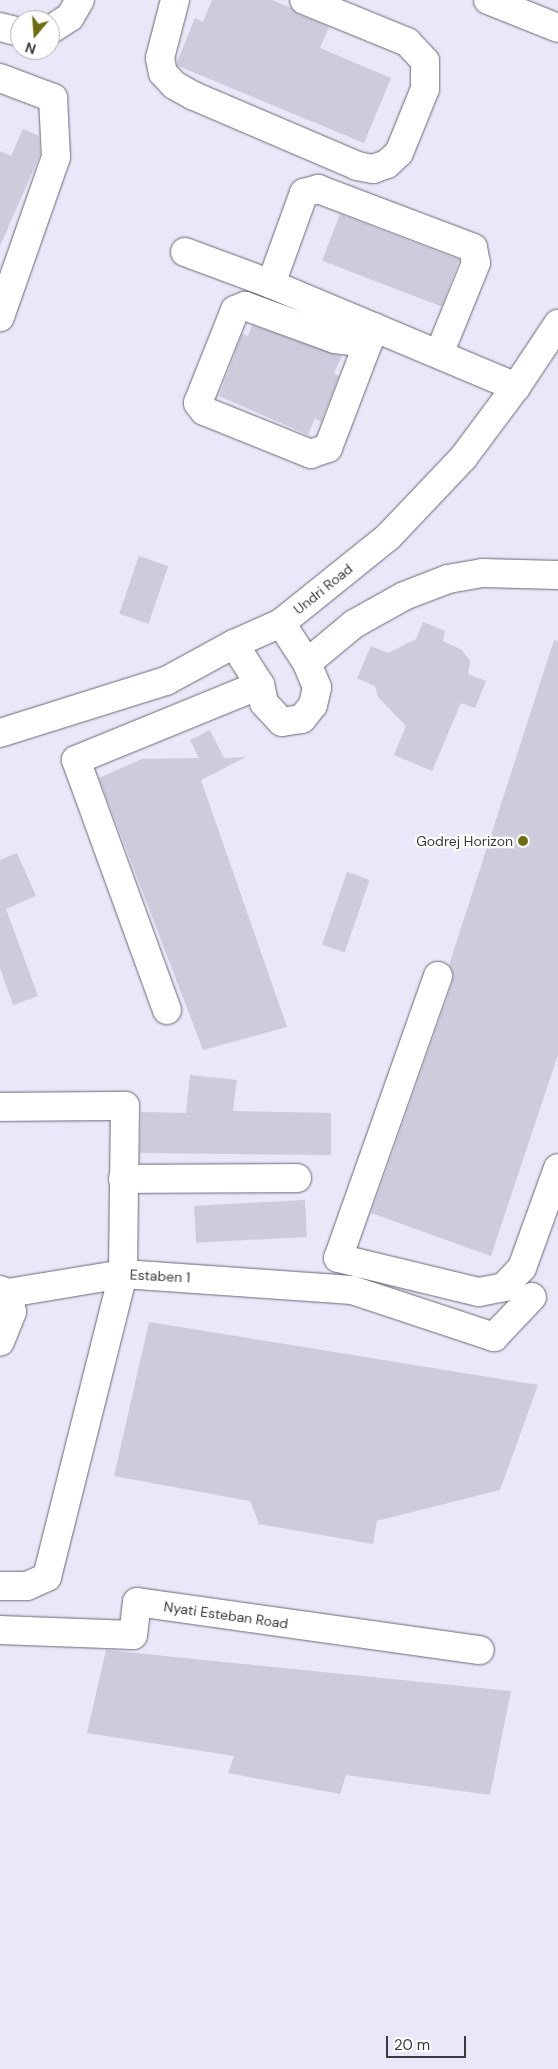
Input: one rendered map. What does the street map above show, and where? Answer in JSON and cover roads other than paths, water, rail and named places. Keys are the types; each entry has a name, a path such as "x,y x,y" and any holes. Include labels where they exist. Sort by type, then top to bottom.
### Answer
{"street":[{"path":"60,24 70,17 80,0"},
{"path":"175,0 160,58 163,74 174,84 194,96 357,166 373,168 387,164 399,153 425,89 425,61 407,42 304,0"},
{"path":"488,0 558,28"},
{"path":"0,78 53,98 56,157 0,317"},
{"path":"271,284 304,192 318,189 473,248 476,263 439,354"},
{"path":"185,252 271,284 371,335 439,354 516,387"},
{"path":"244,306 335,339 371,335 328,448 311,454 204,411 198,404 235,310 244,306"},
{"name":"Undri Road","path":"0,732 166,681 234,644 282,623 388,537 462,458 516,387 558,324"},
{"path":"307,663 354,624 404,596 448,578 482,573 558,575"},
{"path":"234,644 260,685 264,703 282,722 302,719 313,705 317,687 307,663 282,623"},
{"path":"167,1010 76,760 260,685"},
{"path":"438,976 338,1258 479,1292 504,1287 522,1268 558,1168"},
{"path":"0,1106 125,1106 123,1274 4,1291 12,1312 0,1342"},
{"path":"123,1179 297,1178"},
{"name":"Estaben 1","path":"0,1586 27,1586 47,1577 123,1274 352,1290 494,1337 532,1297"},
{"name":"Nyati Esteban Road","path":"0,1630 133,1635 137,1602 480,1650"}],"place":[{"name":"Godrej Horizon","path":"523,841"}]}
